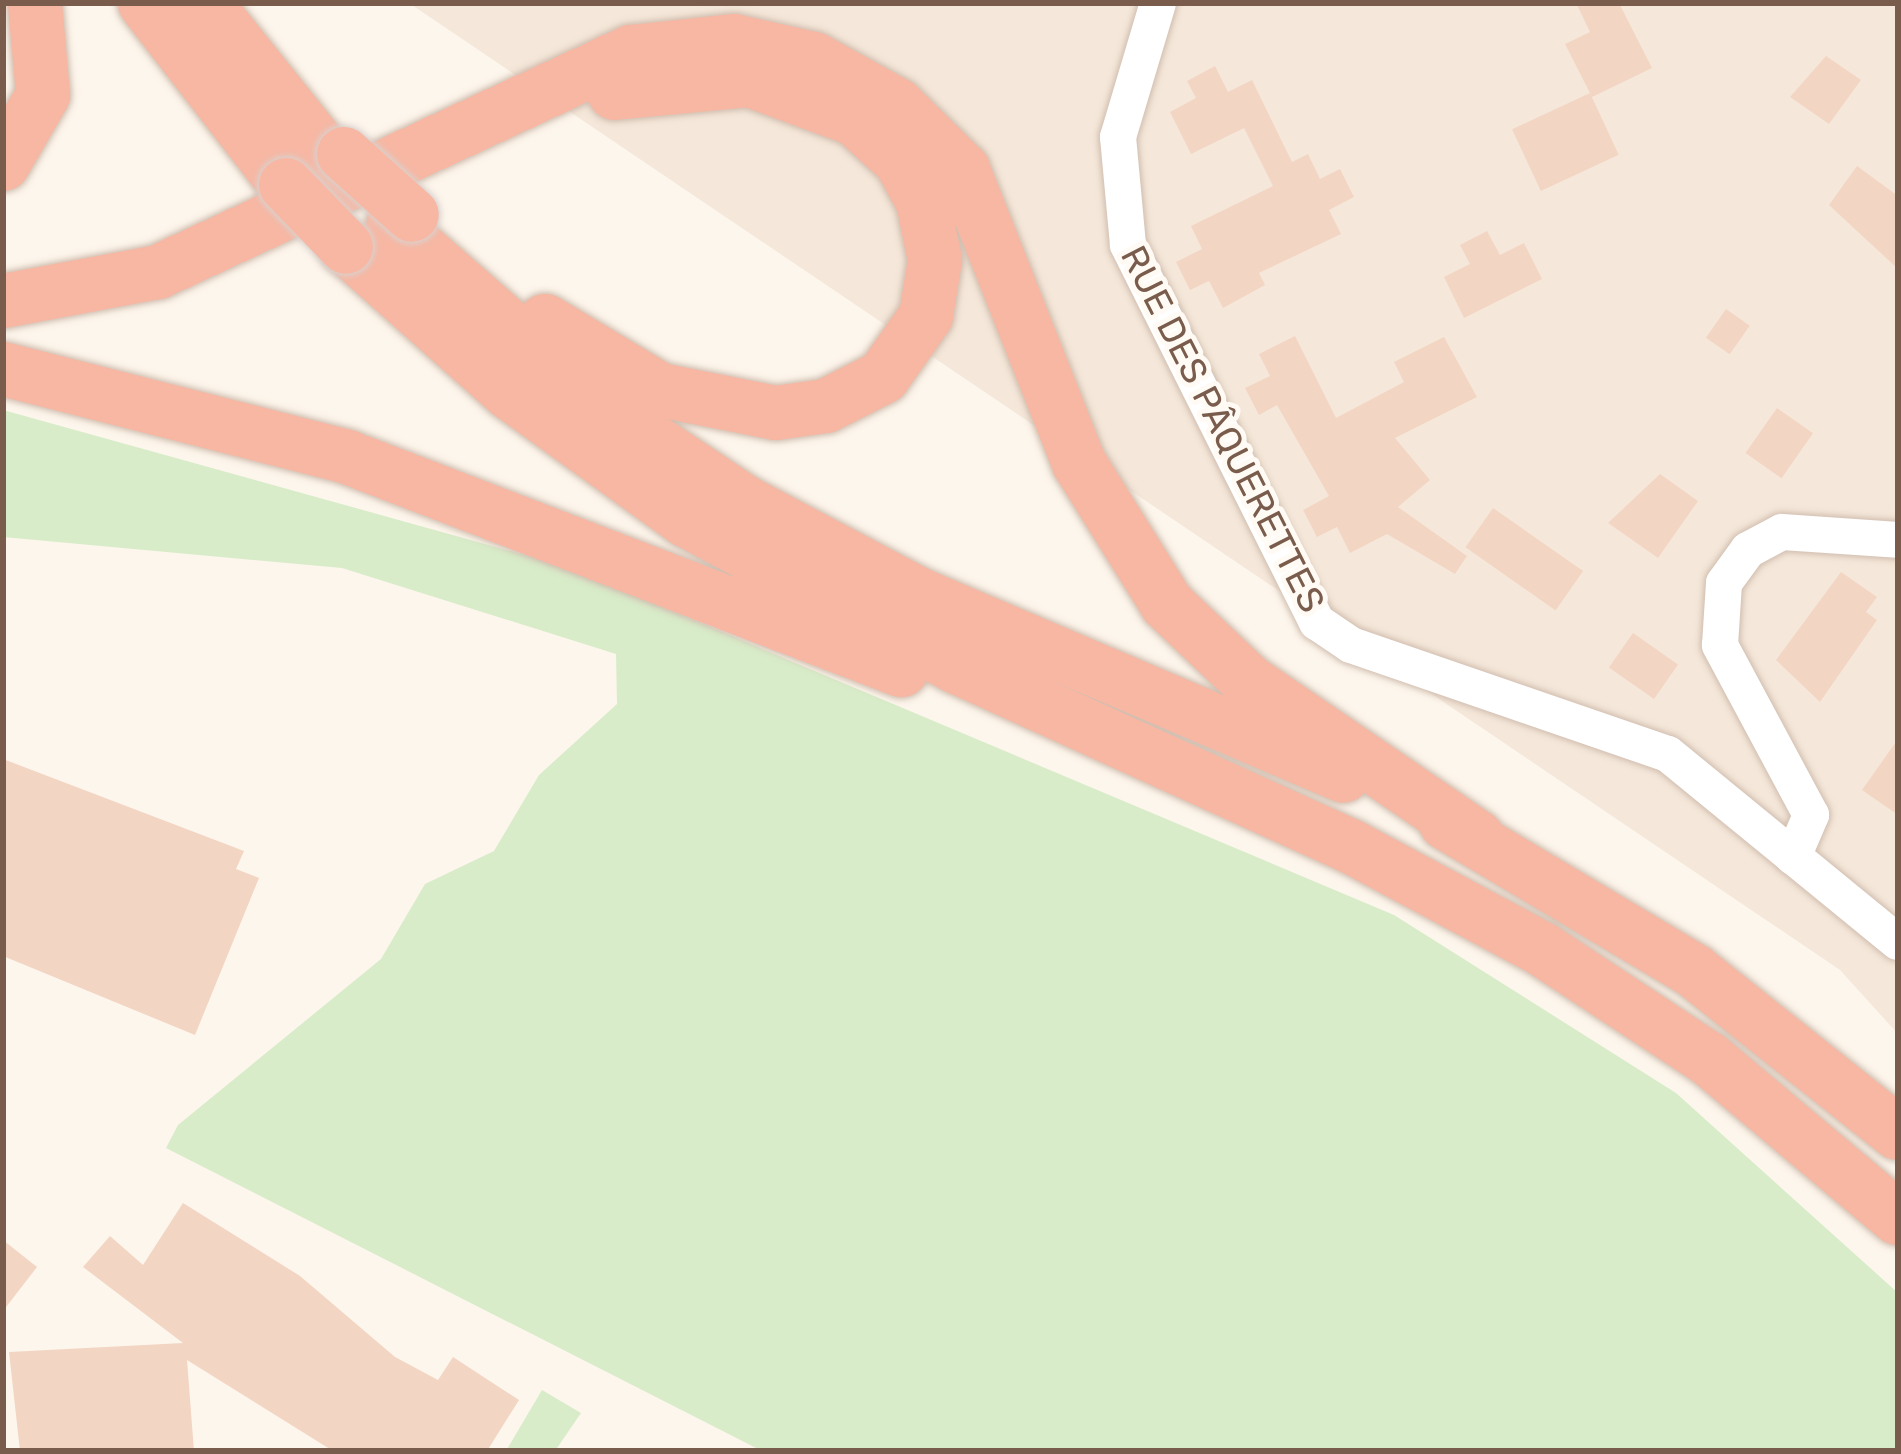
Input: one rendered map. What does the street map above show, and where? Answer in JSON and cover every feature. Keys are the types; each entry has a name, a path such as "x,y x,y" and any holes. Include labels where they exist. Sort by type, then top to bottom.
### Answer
{"highway":[{"path":"3,164 43,94 35,3"},
{"path":"145,3 383,229 596,403 763,513 922,596 1477,837"},
{"path":"205,3 265,81 320,166 383,229 510,393 686,520 957,667 1352,847 1588,977 1778,1112 1898,1218"},
{"path":"3,301 86,294 158,272 616,56 734,41 814,59 898,105 963,170 1079,464 1167,604 1248,682 1477,837 1694,971 1898,1133"},
{"path":"3,334 155,308 562,112 676,80 772,84 874,133 923,202 934,279 919,334 883,377 826,406 755,413 629,375 383,229"},
{"path":"3,369 346,457 1191,775"}],"street":[{"name":"RUE DES PÂQUERETTES","path":"1158,3 1118,137 1128,244 1317,622 1351,645 1668,754 1898,943"},
{"path":"1793,857 1810,815 1720,645 1724,583 1782,532 1898,540"}],"shaded area":[{"path":"409,3 1898,3 1898,1034 1840,970"}],"green space":[{"path":"3,410 568,567 1394,915 1676,1093 1898,1293 1898,1451 762,1451 166,1148 178,1125 381,959 425,884 494,851 539,775 617,704 616,654 342,568 3,537"},
{"path":"542,1390 581,1413 555,1451 506,1451"}],"building":[{"path":"1576,3 1619,3 1652,68 1592,97 1565,44 1590,32"},
{"path":"1826,56 1861,80 1829,124 1790,97"},
{"path":"1215,66 1228,92 1252,80 1292,162 1308,154 1320,179 1340,169 1354,197 1329,210 1341,234 1259,273 1265,285 1223,308 1209,281 1190,290 1176,262 1202,249 1191,226 1273,186 1244,128 1191,154 1170,112 1196,98 1187,81"},
{"path":"1590,93 1619,155 1541,191 1512,129"},
{"path":"1857,166 1898,196 1898,269 1829,205"},
{"path":"1487,231 1500,255 1524,243 1542,279 1464,318 1444,277 1470,264 1460,245"},
{"path":"1726,309 1750,326 1730,354 1706,338"},
{"path":"1295,336 1336,418 1404,382 1394,362 1444,337 1477,397 1395,438 1430,480 1398,507 1467,556 1455,574 1387,534 1350,553 1337,527 1317,537 1303,510 1329,496 1277,405 1259,415 1245,388 1270,376 1259,354"},
{"path":"1777,408 1813,433 1781,478 1745,453"},
{"path":"1660,474 1698,501 1658,558 1608,523"},
{"path":"1493,508 1583,571 1556,610 1465,547"},
{"path":"1841,572 1877,597 1866,612 1877,620 1820,702 1776,660"},
{"path":"1633,633 1678,665 1654,699 1609,667"},
{"path":"1898,739 1898,815 1862,790"},
{"path":"3,759 244,851 236,869 259,878 195,1035 3,956"},
{"path":"183,1203 300,1276 395,1357 438,1380 453,1357 519,1400 487,1451 333,1451 187,1360 194,1451 20,1451 9,1352 183,1343 83,1267 110,1236 143,1265"},
{"path":"3,1240 37,1267 3,1311"}]}
